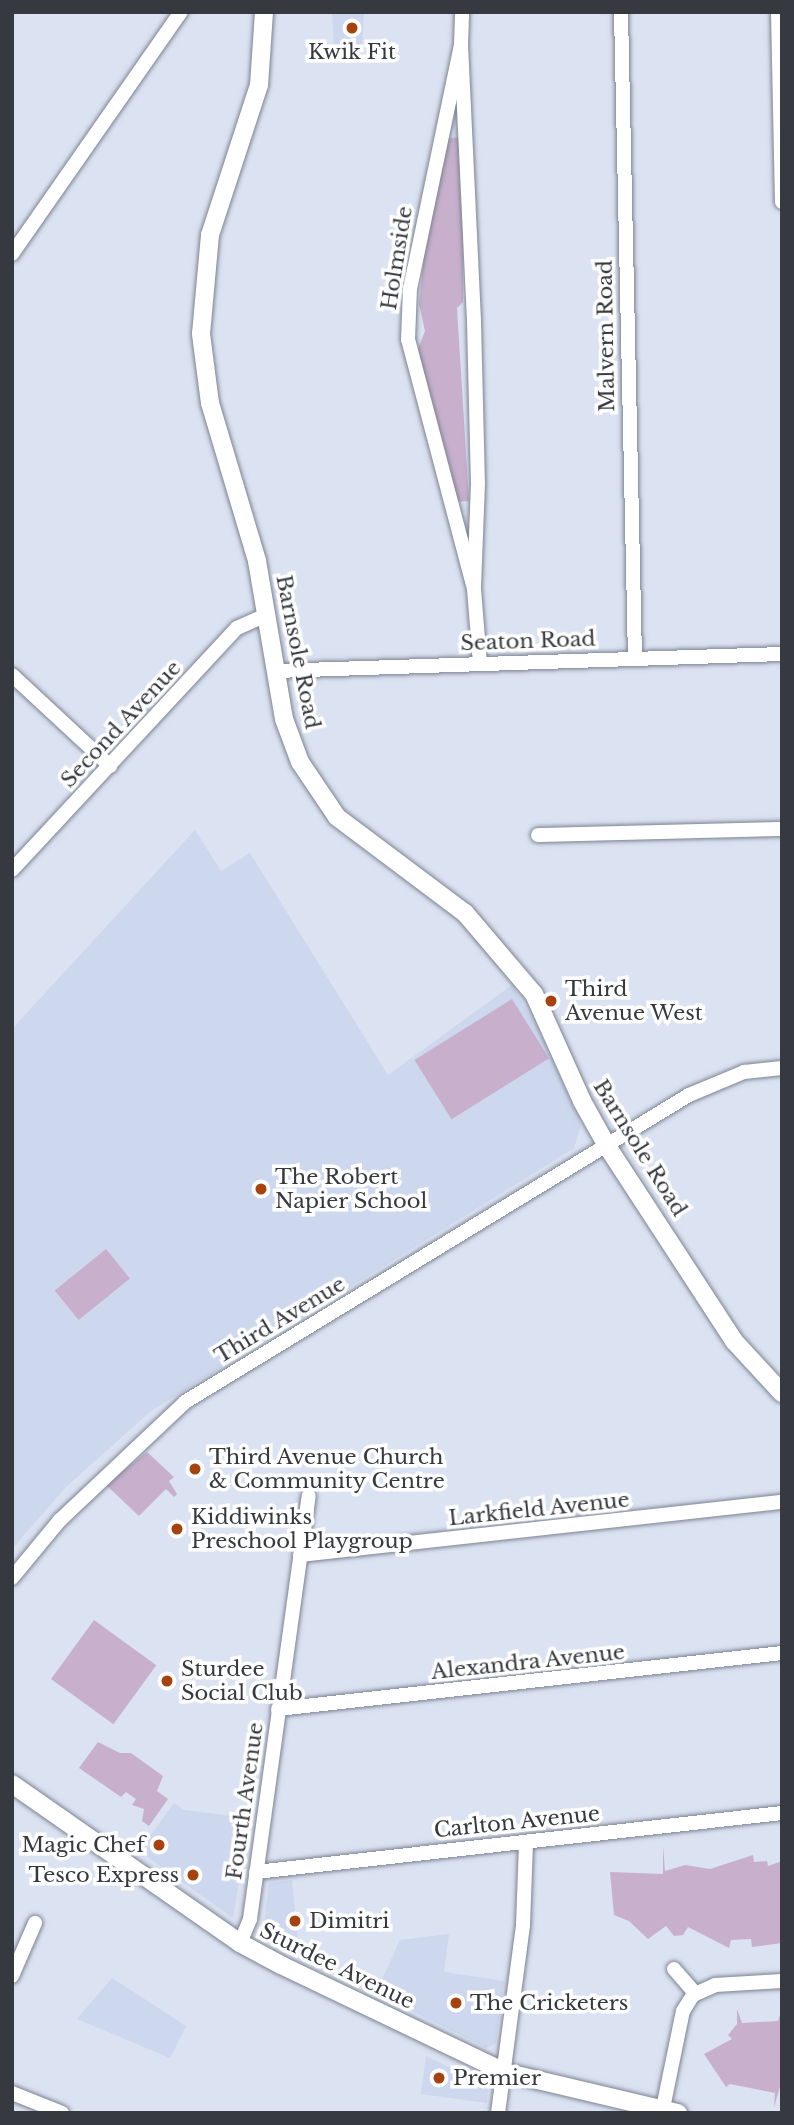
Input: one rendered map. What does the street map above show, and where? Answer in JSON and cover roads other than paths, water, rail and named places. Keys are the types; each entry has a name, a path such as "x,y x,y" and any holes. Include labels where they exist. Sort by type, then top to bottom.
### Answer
{"street":[{"path":"12,254 181,12"},
{"name":"Barnsole Road","path":"264,12 259,85 215,217 201,324 209,398 254,545 284,719 300,762 318,791 351,829 465,914 510,961 545,1013 582,1101 607,1146 734,1342 782,1394"},
{"name":"Holmside","path":"463,12 461,45 477,517 474,589 480,663"},
{"name":"Malvern Road","path":"621,12 635,658"},
{"path":"778,12 782,202"},
{"name":"Holmside","path":"461,45 442,124 410,289 408,340 453,520 474,589"},
{"path":"442,124 465,126"},
{"path":"453,520 477,517"},
{"name":"Second Avenue","path":"12,870 237,628 266,615"},
{"name":"Seaton Road","path":"275,671 782,654"},
{"path":"12,675 110,766"},
{"path":"538,835 782,829"},
{"name":"Third Avenue","path":"12,1577 60,1520 184,1402 708,1085 744,1072 782,1068"},
{"name":"Fourth Avenue","path":"240,1943 250,1919 309,1496"},
{"name":"Larkfield Avenue","path":"300,1555 782,1502"},
{"name":"Alexandra Avenue","path":"278,1709 782,1653"},
{"name":"Sturdee Avenue","path":"12,1783 240,1943 504,2072 668,2111"},
{"name":"Carlton Avenue","path":"256,1872 782,1813"},
{"path":"498,2113 523,1925 526,1842"},
{"path":"12,1976 35,1923"},
{"path":"674,1969 695,1993"},
{"path":"668,2111 684,2007 695,1993 719,1984 782,1981"},
{"path":"12,2092 62,2113"}],"place":[{"name":"Kwik Fit","path":"352,28"},
{"name":"Third Avenue West","path":"551,1001"},
{"name":"The Robert Napier School","path":"261,1189"},
{"name":"Third Avenue Church & Community Centre","path":"195,1469"},
{"name":"Kiddiwinks Preschool Playgroup","path":"177,1529"},
{"name":"Sturdee Social Club","path":"167,1681"},
{"name":"Magic Chef","path":"159,1845"},
{"name":"Tesco Express","path":"193,1875"},
{"name":"Dimitri","path":"295,1921"},
{"name":"The Cricketers","path":"456,2003"},
{"name":"Premier","path":"439,2078"}]}
